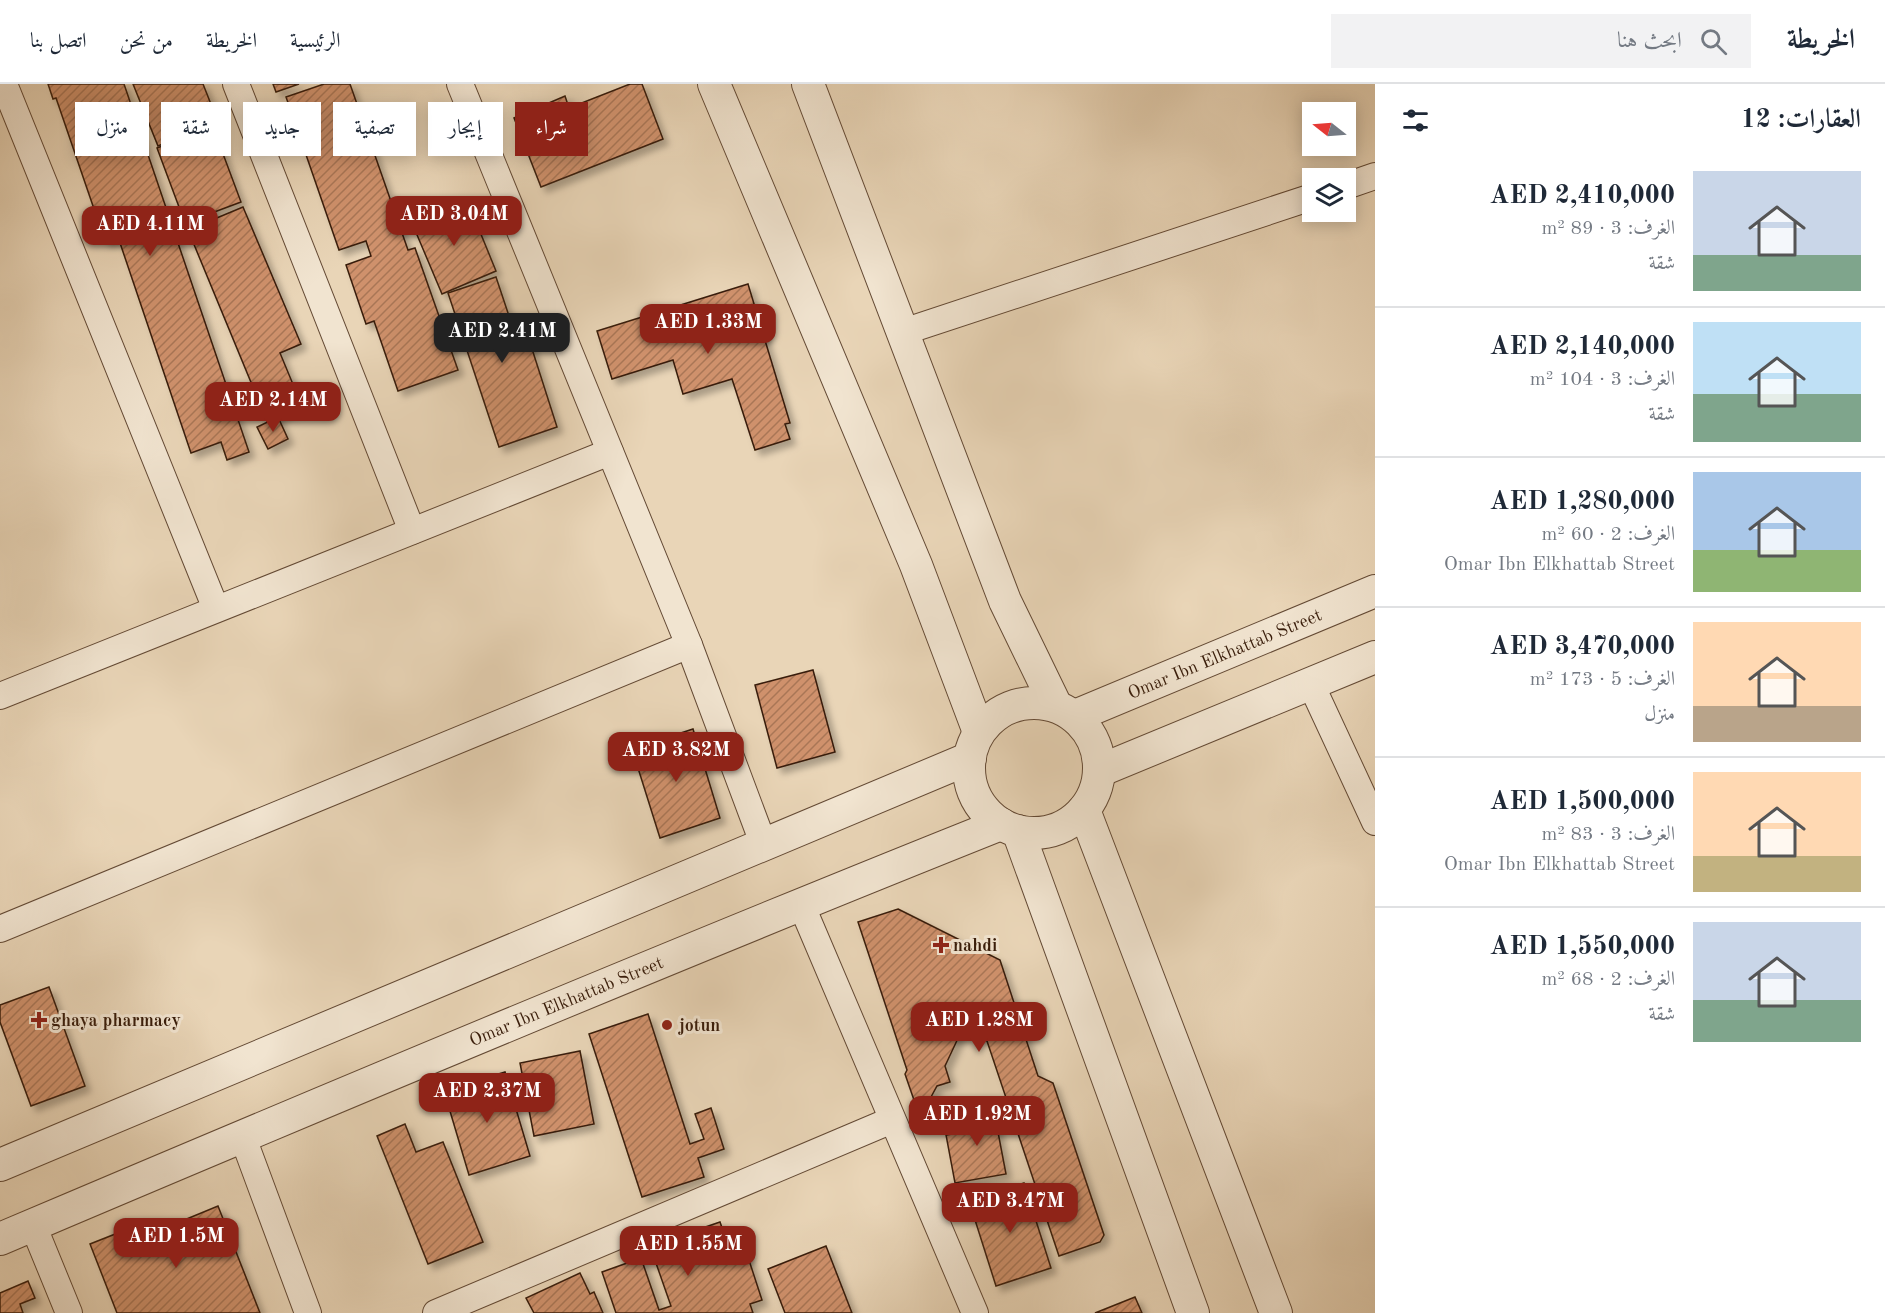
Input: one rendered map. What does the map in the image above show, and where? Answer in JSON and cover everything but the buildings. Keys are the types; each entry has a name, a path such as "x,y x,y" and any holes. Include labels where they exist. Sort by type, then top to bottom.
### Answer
{"street":[{"path":"4,84 216,609"},
{"path":"236,84 412,531"},
{"path":"714,84 916,565 974,745"},
{"path":"808,84 1005,601 1065,711 1089,732 1097,751 1099,771 1095,792 1084,810 1068,824 1049,832 1027,834 987,814 975,796 969,775 974,745 994,716 1014,705 1036,702 1065,711"},
{"path":"463,85 689,645 763,843"},
{"path":"1356,183 1375,176"},
{"path":"903,332 1302,200"},
{"path":"0,696 610,452"},
{"name":"Omar Ibn Elkhattab Street","path":"1065,711 1375,591"},
{"path":"0,929 689,645"},
{"path":"1099,771 1375,657"},
{"path":"1310,682 1375,822"},
{"path":"0,1165 763,843 974,745"},
{"path":"1084,810 1276,1313"},
{"path":"1009,827 1193,1313"},
{"name":"Omar Ibn Elkhattab Street","path":"0,1239 242,1135 801,903 1009,827"},
{"path":"801,903 975,1313"},
{"path":"436,1313 892,1120"},
{"path":"242,1135 308,1313"},
{"path":"33,1225 69,1313"}],"place":[{"name":"nahdi","path":"941,945"},
{"name":"ghaya pharmacy","path":"39,1020"},
{"name":"jotun","path":"667,1025"}]}
